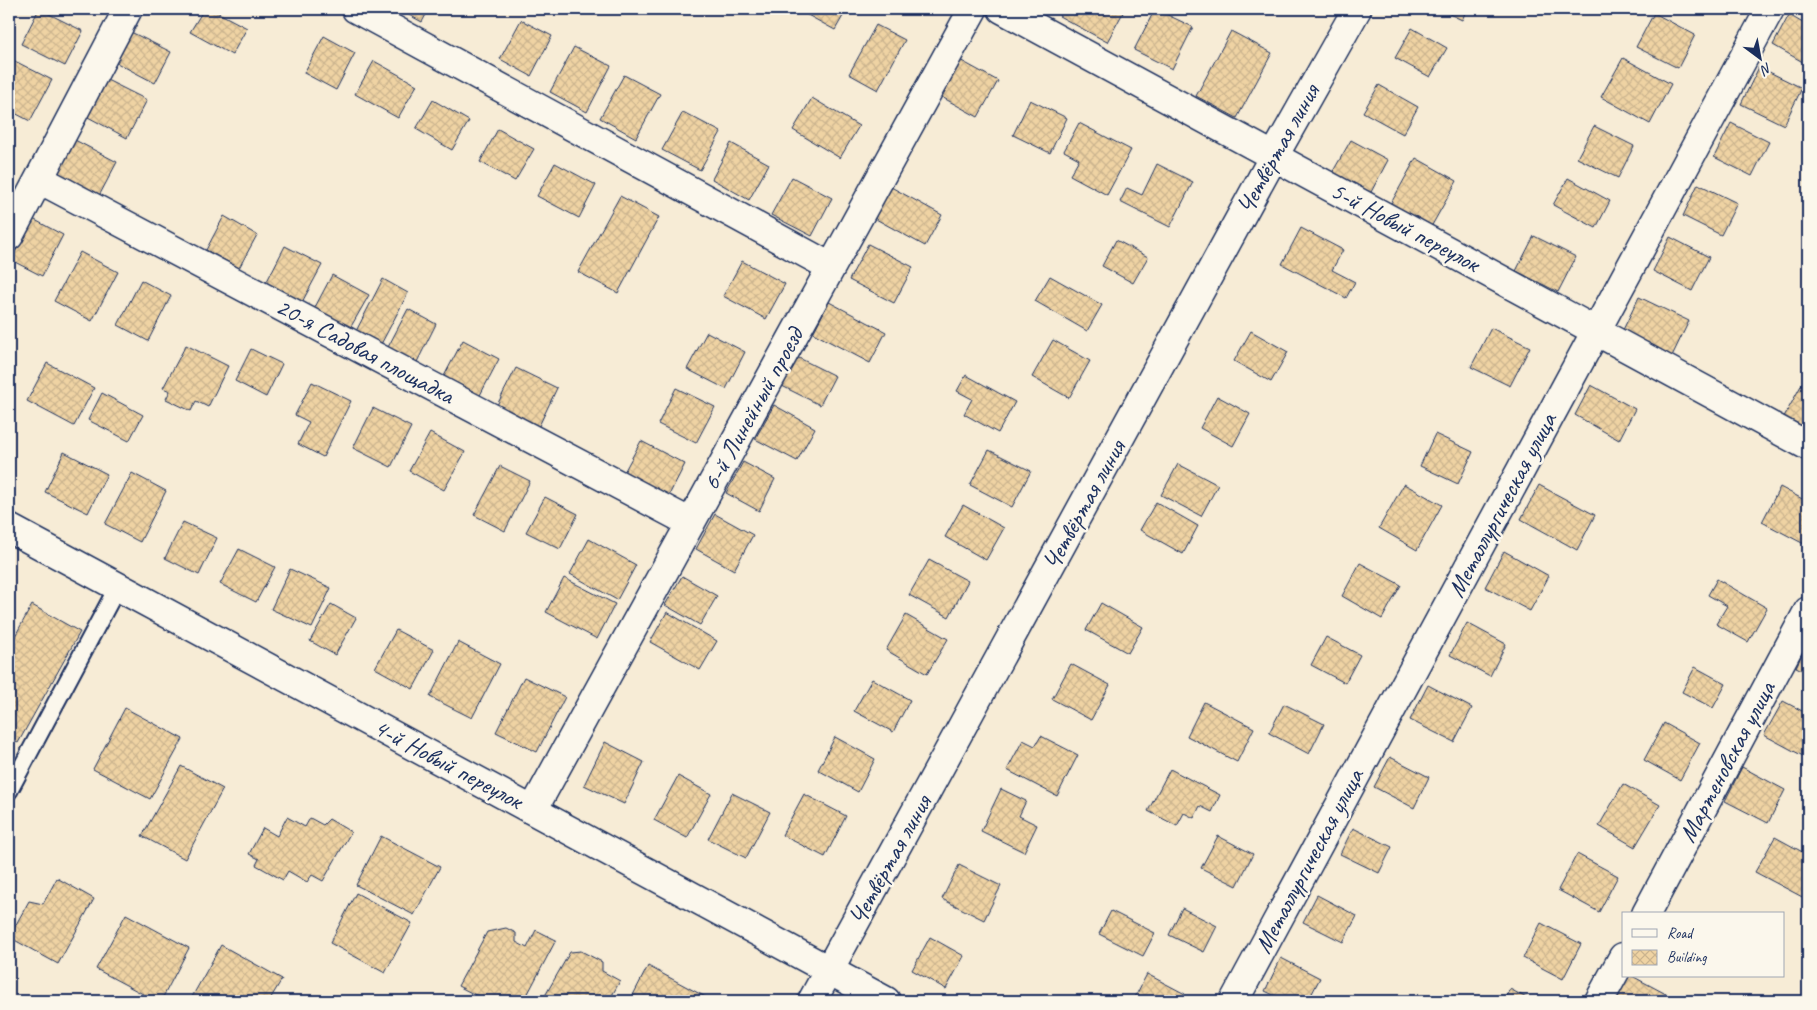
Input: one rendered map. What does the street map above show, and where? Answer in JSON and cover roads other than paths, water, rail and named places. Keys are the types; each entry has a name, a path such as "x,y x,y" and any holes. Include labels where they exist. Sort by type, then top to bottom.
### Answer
{"street":[{"path":"9,236 128,9"},
{"path":"356,9 831,267"},
{"name":"6-й Линейный проезд","path":"533,810 973,9"},
{"name":"5-й Новый переулок","path":"1002,9 1808,446"},
{"name":"Четвёртая линия","path":"812,1001 1356,9"},
{"name":"Металлургическая улица","path":"1234,1001 1770,9"},
{"name":"20-я Садовая площадка","path":"39,179 690,523"},
{"name":"4-й Новый переулок","path":"9,528 886,1001"},
{"name":"Мартеновская улица","path":"1647,912 1808,611"},
{"path":"1599,1001 1622,959"}],"lane":[{"path":"9,791 118,586"}]}
